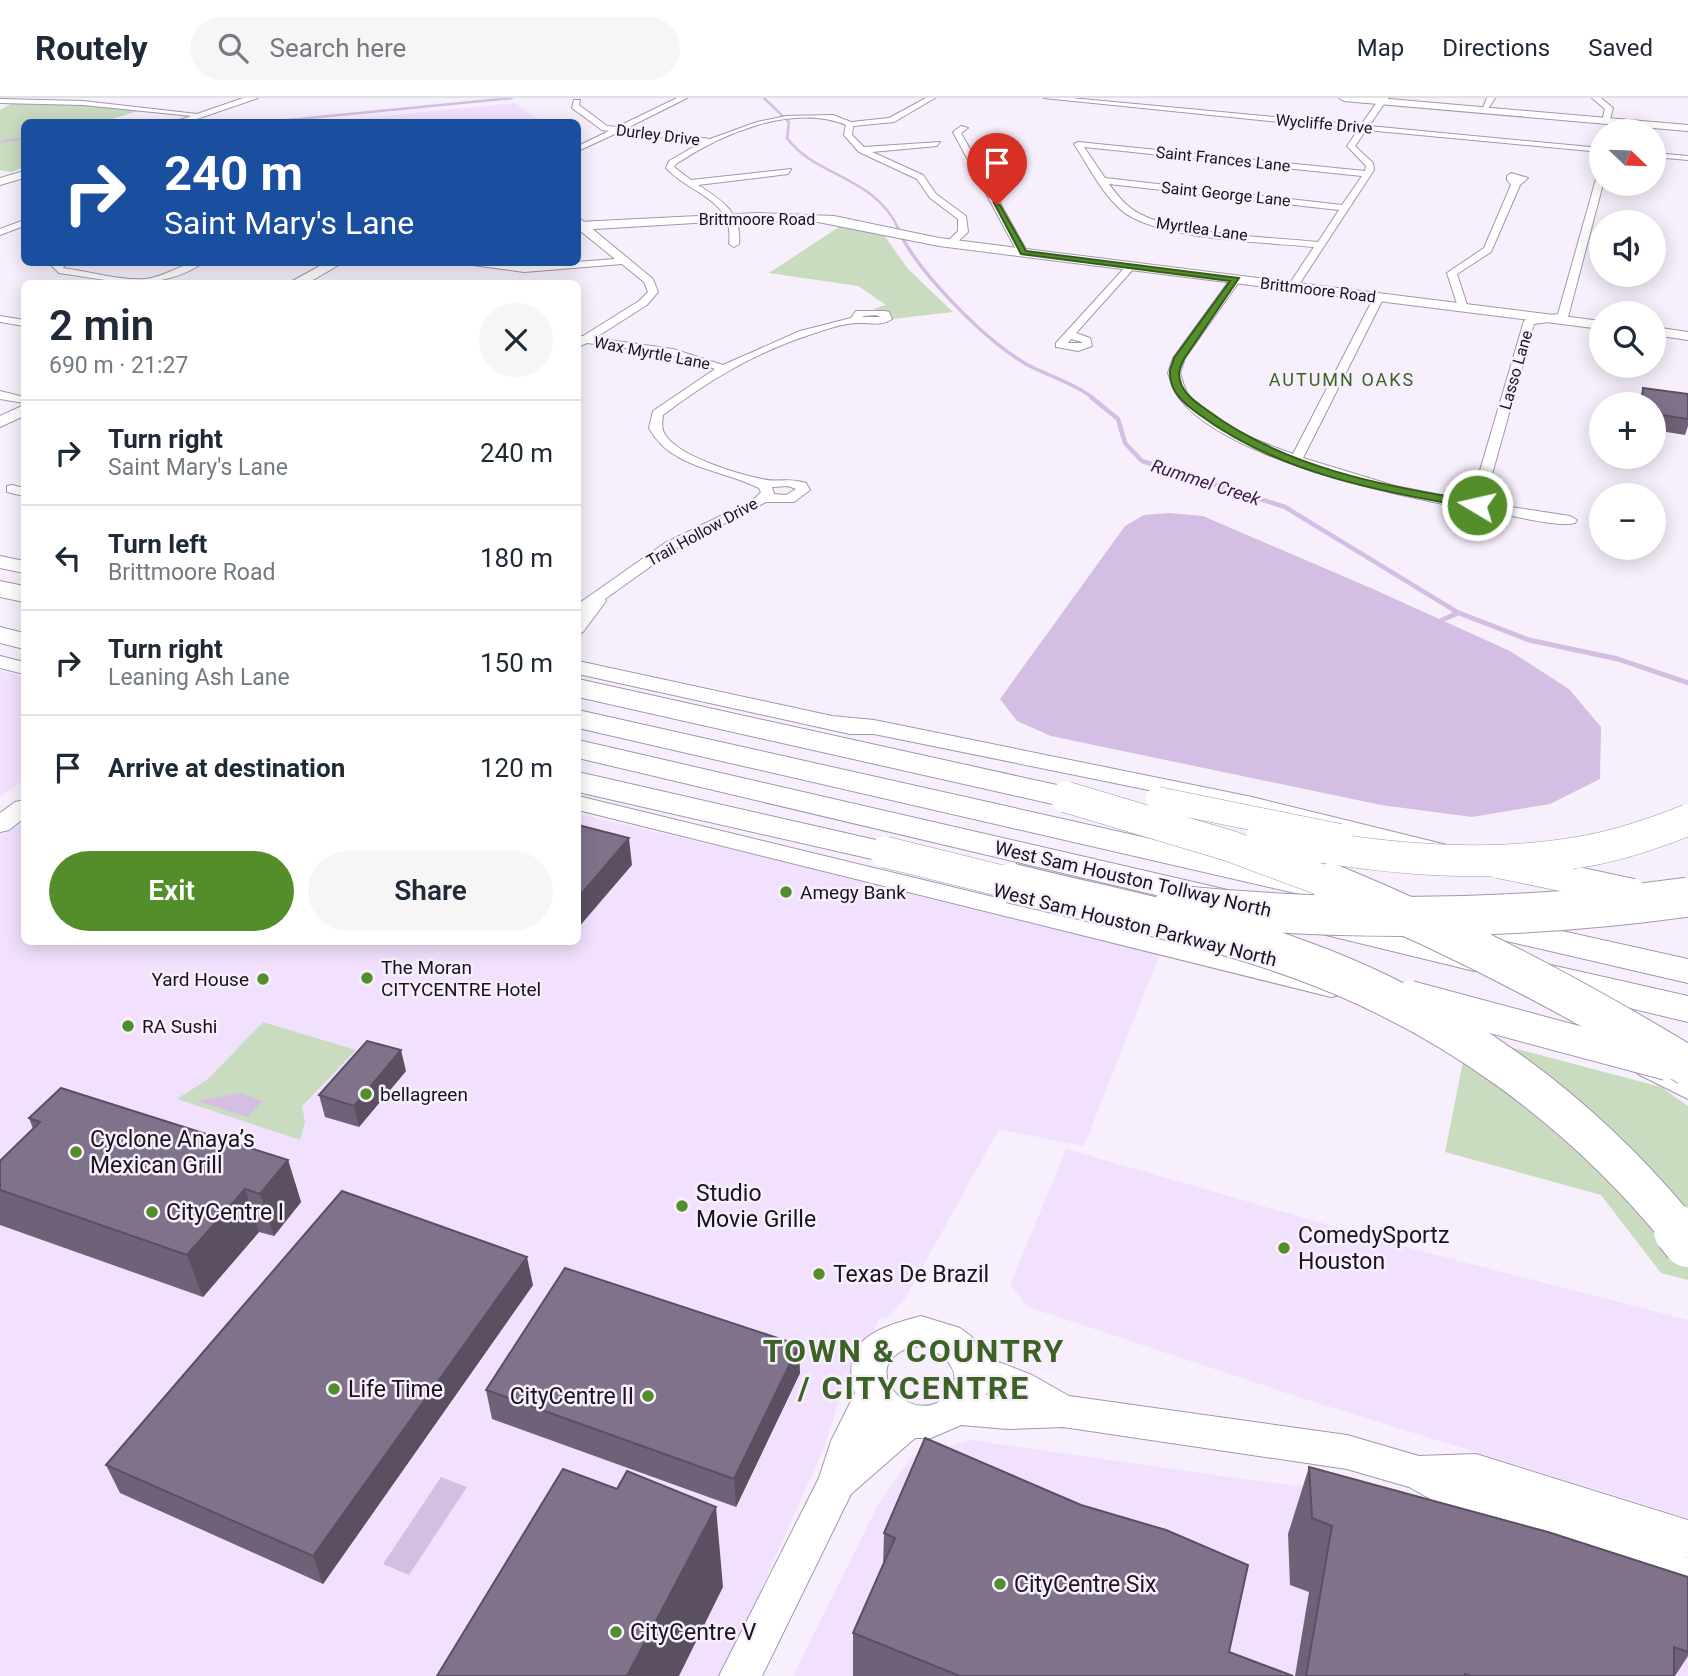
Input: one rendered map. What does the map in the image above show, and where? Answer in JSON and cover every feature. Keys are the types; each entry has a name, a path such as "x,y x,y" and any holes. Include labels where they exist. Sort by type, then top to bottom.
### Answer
{"highway":[{"path":"0,589 21,593"},
{"path":"0,622 21,626"},
{"path":"0,635 21,640"},
{"path":"581,689 1066,797 1368,855 1494,860 1567,853 1625,841 1688,820"},
{"name":"West Sam Houston Tollway North","path":"581,720 1688,1009"},
{"name":"West Sam Houston Tollway North","path":"581,750 1688,971"},
{"path":"581,783 885,852 1249,943 1324,969 1386,997 1455,1035 1532,1086 1593,1138 1654,1201 1688,1242"},
{"path":"1066,797 1215,839 1306,871 1413,915 1594,1008 1688,1068"},
{"path":"885,852 1110,896 1206,909 1315,917 1430,919 1684,906"}],"main road":[{"path":"189,119 253,98"},
{"path":"1344,98 1488,105 1607,119"},
{"path":"1666,123 1688,125"},
{"path":"0,182 21,175"},
{"name":"Brittmoore Road","path":"581,224 734,216 810,217 863,223 908,235 1023,253 1589,324"},
{"path":"302,280 330,266"},
{"path":"1666,333 1688,336"},
{"path":"0,422 21,412"},
{"path":"0,562 21,566"},
{"path":"0,662 21,667"},
{"path":"581,669 833,723 1158,799 1529,872 1684,906"},
{"path":"833,723 874,727 1252,804 1684,906"},
{"name":"West Sam Houston Parkway North","path":"581,804 629,816 841,854 1260,954 1688,1068"},
{"path":"0,825 21,809"},
{"path":"629,816 1688,1077"},
{"path":"1649,1067 1688,1056"},
{"path":"1649,1067 1688,1088"},
{"path":"904,1332 938,1334 953,1342 964,1353 971,1367 972,1383 967,1397 957,1409 942,1418 924,1421 909,1420 882,1407 868,1384 870,1358 888,1339 904,1332"},
{"path":"971,1367 1019,1386 1063,1411"},
{"path":"740,1676 836,1482 850,1440 873,1396"},
{"path":"957,1409 1008,1413 1063,1411 1348,1452 1418,1473 1473,1502 1688,1577"},
{"path":"836,1482 909,1420"},
{"path":"1418,1473 1476,1471 1688,1539"}],"street":[{"path":"581,148 683,98"},
{"path":"734,244 737,233 734,216 670,168 672,163 743,126 776,117 832,117 850,124 891,120 931,98"},
{"name":"Wycliffe Drive","path":"1048,98 1589,149"},
{"path":"1596,98 1609,108 1607,119"},
{"path":"1293,286 1367,174 1370,165 1351,146 1385,99"},
{"path":"0,101 83,103 202,115"},
{"name":"Durley Drive","path":"577,102 575,106 605,128 710,141"},
{"path":"850,124 848,135 862,150 914,173 933,196 958,212 963,218 963,232 951,243"},
{"path":"964,128 957,132 1023,253"},
{"path":"862,150 937,144"},
{"name":"Saint Frances Lane","path":"1078,144 1367,174"},
{"name":"Myrtlea Lane","path":"1078,144 1125,209 1146,221 1178,228 1320,245"},
{"path":"1666,156 1688,158"},
{"path":"690,183 788,171"},
{"name":"Saint George Lane","path":"1105,181 1346,208"},
{"path":"1463,308 1460,294 1451,279 1452,273 1488,250 1516,184"},
{"name":"Lasso Lane","path":"1477,505 1529,321 1563,317 1596,196"},
{"path":"0,232 21,224"},
{"path":"581,226 649,281 653,292 643,303 581,340"},
{"path":"581,264 623,261"},
{"path":"57,266 59,270 129,280"},
{"path":"153,280 190,266"},
{"path":"501,266 552,266"},
{"path":"1070,335 1131,266"},
{"path":"1236,279 1179,358 1174,372 1186,400 1202,413 1223,428 1296,460 1346,477 1419,496 1570,520"},
{"path":"1296,460 1379,297"},
{"path":"0,319 21,322"},
{"name":"Trail Hollow Drive","path":"581,609 670,545 763,491 683,455 660,441 654,431 653,422 657,414 704,380 790,336 819,326 858,320"},
{"name":"Wax Myrtle Lane","path":"581,341 689,357 726,370"},
{"path":"0,395 21,399"},
{"name":"Trail Hollow Drive","path":"581,625 603,595"}],"shaded area":[{"path":"515,103 538,119 352,119"},
{"path":"1169,513 1203,516 1510,651 1569,689 1601,727 1600,779 1550,804 1472,817 1381,805 1051,736 1017,721 1000,699 1125,526 1144,515"},
{"path":"0,671 21,676 21,782 0,797"},
{"path":"581,815 878,883 1160,954 1084,1146 999,1129 905,1299 889,1316 880,1318 843,1388 824,1448 722,1676 0,1676 0,833 21,817 21,945 581,945"},
{"path":"240,1093 263,1101 247,1117 198,1101"},
{"path":"1066,1149 1402,1246 1688,1320 1688,1518 1301,1398 1028,1307 1010,1285"},
{"path":"971,1440 1381,1496 1688,1603 1688,1676 793,1676 879,1503 911,1458"},
{"path":"441,1477 467,1487 409,1575 383,1564"}],"green space":[{"path":"13,103 76,104 141,110 112,119 21,119 21,168 11,172 0,170 0,110"},
{"path":"845,223 881,231 908,269 953,312 893,319 889,313 873,309 886,305 858,286 769,273"},
{"path":"263,1022 356,1050 302,1106 305,1122 300,1140 177,1099 208,1079"},
{"path":"1468,1036 1661,1087 1688,1106 1688,1280 1661,1273 1601,1195 1445,1152"}],"building":[{"path":"1643,388 1688,394 1688,419 1666,416 1666,392 1643,392"},
{"path":"581,826 629,838 581,894"},
{"path":"367,1041 401,1050 354,1106 319,1095"},
{"path":"61,1088 288,1160 260,1194 245,1189 187,1255 0,1190 0,1161 40,1122 29,1118"},
{"name":"Life Time","path":"342,1191 527,1257 313,1556 106,1465"},
{"name":"CityCentre II","path":"565,1268 799,1345 734,1479 486,1390"},
{"path":"925,1438 1081,1505 1166,1530 1248,1565 1229,1652 1293,1676 960,1676 853,1633 895,1538 884,1533"},
{"path":"1309,1467 1548,1532 1688,1577 1688,1652 1674,1647 1674,1676 1306,1676 1332,1526 1312,1518"},
{"path":"563,1469 617,1489 627,1471 716,1507 627,1676 437,1676"}],"waterway":[{"name":"Rummel Creek","path":"298,119 512,98"},
{"name":"Rummel Creek","path":"764,98 789,122 787,138 799,151 876,198 889,212 899,230"},
{"name":"Rummel Creek","path":"0,142 21,138"},
{"name":"Rummel Creek","path":"898,229 920,265 936,284 991,339 1026,364 1078,388 1093,398"},
{"name":"Rummel Creek","path":"1091,397 1118,419 1125,443 1142,461 1285,507 1457,612"},
{"name":"Rummel Creek","path":"1454,611 1529,640 1618,659 1688,683"},
{"path":"1442,620 1458,613"}],"place":[{"name":"Amegy Bank","path":"786,892"},
{"name":"The Moran CITYCENTRE Hotel","path":"367,978"},
{"name":"Yard House","path":"263,979"},
{"name":"RA Sushi","path":"128,1026"},
{"name":"bellagreen","path":"366,1094"},
{"name":"Cyclone Anaya’s Mexican Grill","path":"76,1152"},
{"name":"Studio Movie Grille","path":"682,1206"},
{"name":"CityCentre I","path":"152,1212"},
{"name":"ComedySportz Houston","path":"1284,1248"},
{"name":"Texas De Brazil","path":"819,1274"},
{"name":"Life Time","path":"334,1389"},
{"name":"CityCentre II","path":"648,1396"},
{"name":"CityCentre Six","path":"1000,1584"},
{"name":"CityCentre V","path":"616,1632"}],"district":[{"name":"AUTUMN OAKS","path":"1342,379"},
{"name":"TOWN & COUNTRY / CITYCENTRE","path":"914,1370"}],"route":[{"path":"997,205 1023,253 1236,279 1179,358 1174,372 1178,387 1186,400 1223,428 1269,450 1325,471 1419,496 1477,505"}]}
